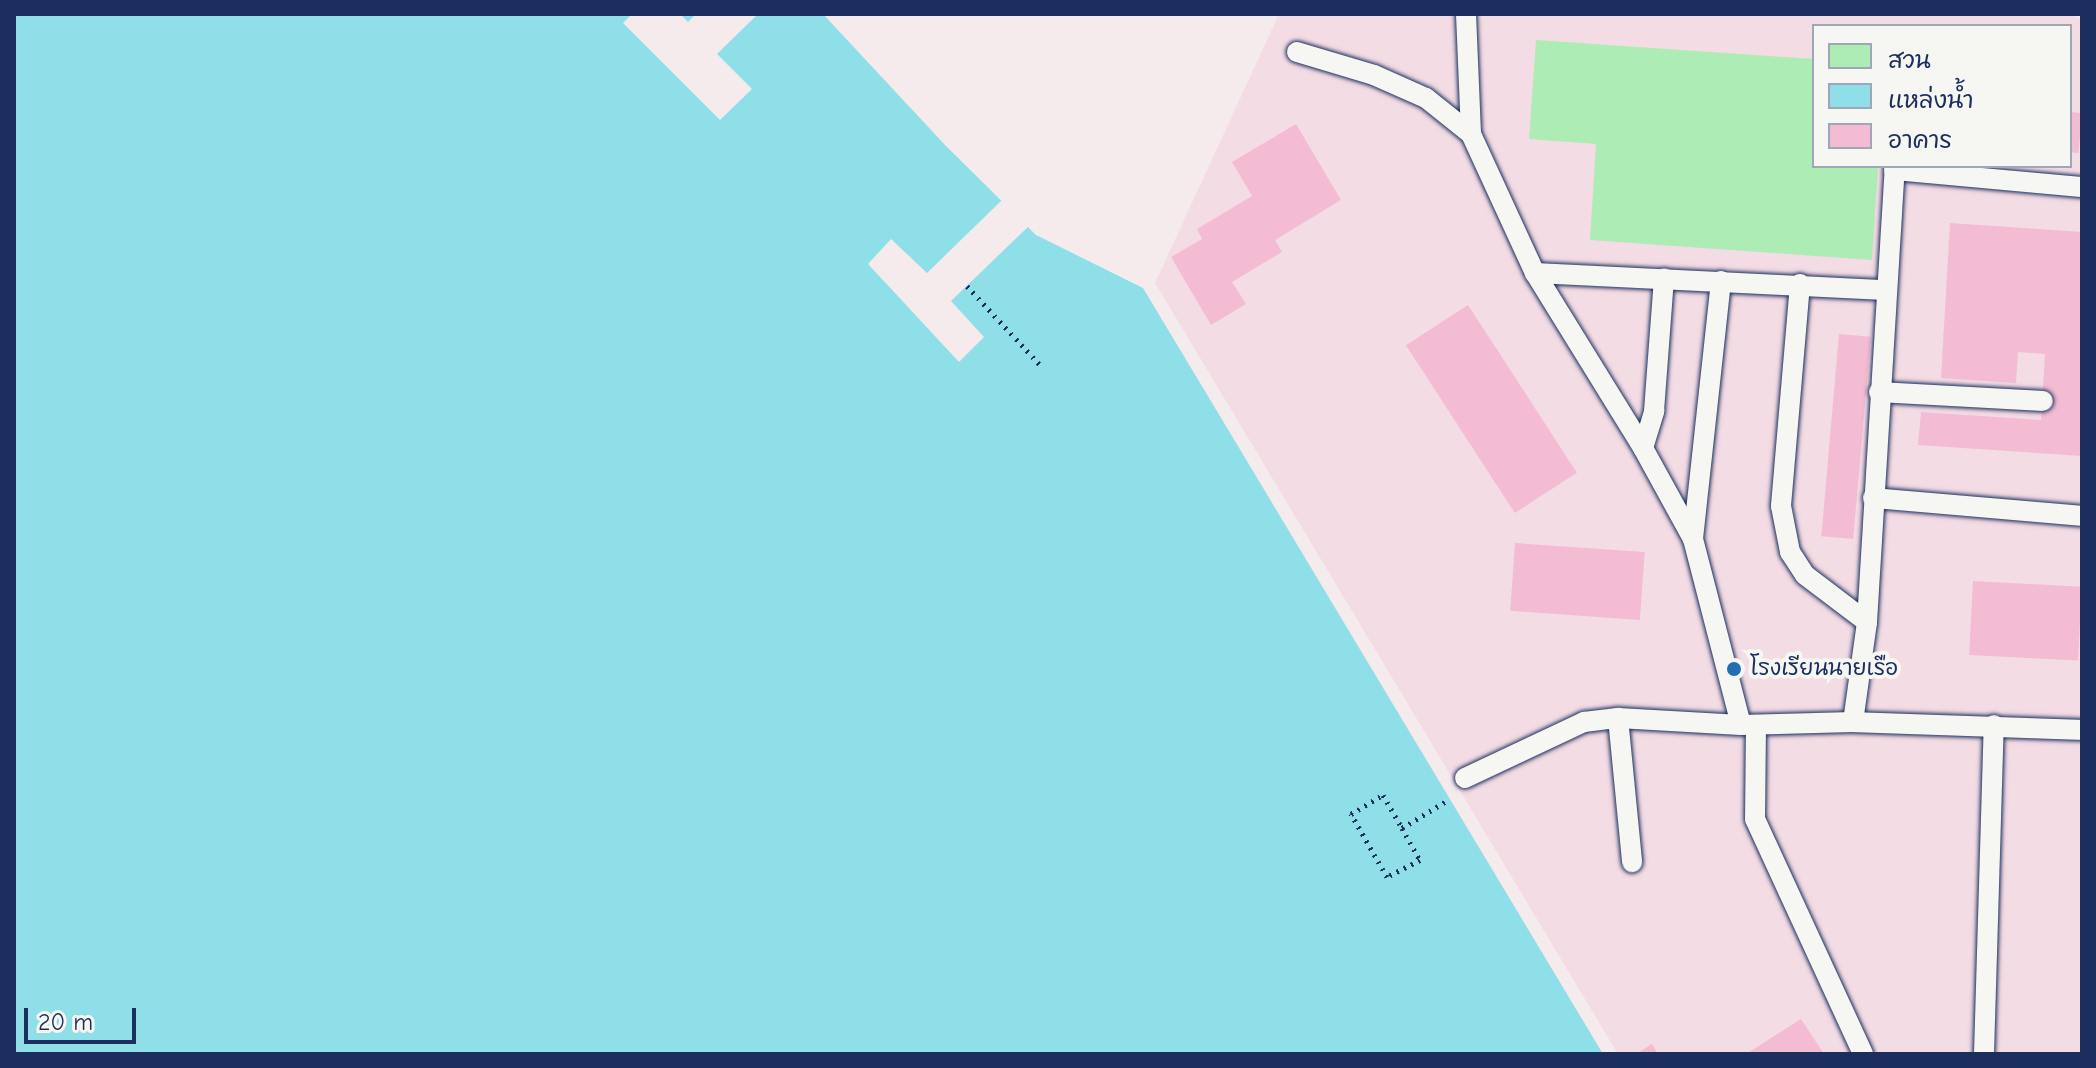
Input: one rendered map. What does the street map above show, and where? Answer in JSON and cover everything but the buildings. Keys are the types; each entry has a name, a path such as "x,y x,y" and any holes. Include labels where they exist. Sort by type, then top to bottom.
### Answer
{"lane":[{"path":"1466,14 1471,134 1535,273 1643,448 1693,539 1749,725 1755,819 1863,1054"},
{"path":"1297,52 1374,75 1426,98 1471,134"},
{"path":"1853,722 1867,622 1894,168 2082,187"},
{"path":"1535,273 1886,290"},
{"path":"1643,448 1654,411 1664,278"},
{"path":"1693,539 1721,281"},
{"path":"1800,284 1781,506 1790,552 1805,575 1867,622"},
{"path":"1879,392 2043,401"},
{"path":"1873,498 2082,516"},
{"path":"1618,718 1632,862"},
{"path":"1465,778 1584,722 1618,718 1749,725 1853,722 2082,730"},
{"path":"1984,1054 1994,725"}],"path":[{"path":"967,286 1042,367"},
{"path":"1383,795 1402,828 1420,860 1387,877 1351,814 1383,795"},
{"path":"1402,828 1450,798"}],"shaded area":[{"name":"โรงเรียนนายเรือ","path":"1279,14 2070,14 2082,19 2082,1054 1618,1054 1155,283"}],"green space":[{"path":"1536,40 1812,59 1812,168 1878,168 1872,260 1590,240 1596,144 1529,139"}],"water":[{"path":"14,14 823,14 945,145 1036,235 1143,288 1603,1054 14,1054"}],"pier":[{"path":"632,14 680,14 688,22 696,14 758,14 717,54 752,89 720,120 623,23"},
{"path":"1003,199 1030,225 951,301 984,337 959,362 868,264 891,239 927,273"}],"place":[{"name":"โรงเรียนนายเรือ","path":"1734,669"}]}
